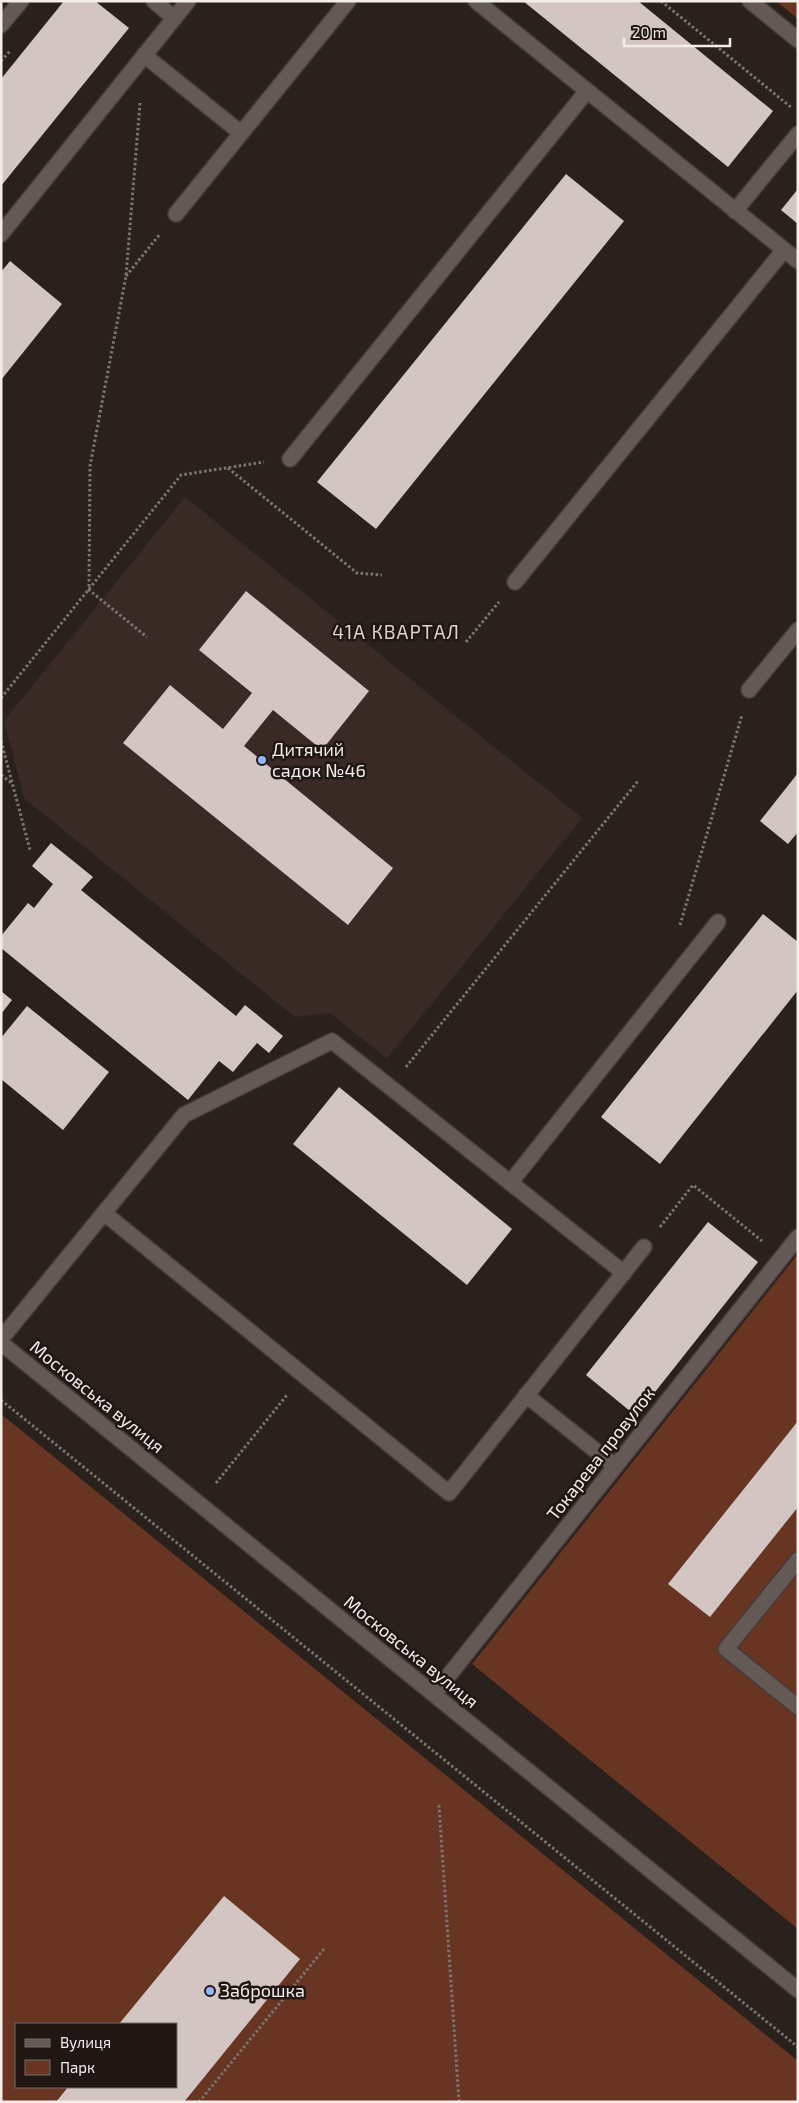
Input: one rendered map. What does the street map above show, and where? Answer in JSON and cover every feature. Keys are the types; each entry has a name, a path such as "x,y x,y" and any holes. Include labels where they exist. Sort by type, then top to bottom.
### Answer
{"street":[{"path":"1,25 20,1"},
{"path":"154,1 174,18"},
{"path":"1,234 188,1"},
{"path":"176,214 348,1"},
{"path":"476,1 798,261"},
{"path":"750,1 798,40"},
{"path":"144,55 241,133"},
{"path":"290,459 587,91"},
{"path":"735,211 798,134"},
{"path":"515,582 784,250"},
{"path":"749,690 798,630"},
{"path":"510,1183 718,922"},
{"path":"1,1341 184,1115 332,1041 624,1273"},
{"path":"104,1213 449,1493 644,1247"},
{"name":"Токарева провулок","path":"434,1694 798,1237"},
{"name":"Московська вулиця","path":"1,1341 798,1990"},
{"path":"526,1396 615,1466"},
{"path":"798,1560 726,1649 798,1707"}],"path":[{"path":"661,1 798,113"},
{"path":"89,590 90,466 126,276 144,55"},
{"path":"126,276 176,214"},
{"path":"1,698 181,476 290,459"},
{"path":"228,468 357,573 382,574"},
{"path":"466,642 515,582"},
{"path":"89,590 147,637"},
{"path":"678,931 749,690"},
{"path":"1,741 30,850"},
{"path":"1,775 13,784"},
{"path":"390,1087 638,781"},
{"path":"644,1247 693,1185 782,1256"},
{"path":"214,1485 303,1375"},
{"path":"1,1400 798,2047"},
{"path":"439,1805 458,2102"},
{"path":"199,2102 324,1949"}],"shaded area":[{"name":"Дитячий садок №46","path":"185,497 582,818 387,1059 330,1013 295,1017 24,798 4,721"}],"green space":[{"path":"776,1 798,1 798,19"},
{"path":"798,1254 798,1929 472,1664"},
{"path":"1,1414 798,2061 798,2102 1,2102"}],"building":[{"path":"64,1 95,1 129,28 1,186 1,79"},
{"path":"523,1 638,1 773,111 728,167"},
{"path":"566,174 624,221 376,529 317,482"},
{"path":"798,189 798,224 781,210"},
{"path":"10,261 62,304 1,380 1,272"},
{"path":"246,591 369,691 322,750 273,710 244,746 393,868 348,925 123,743 170,685 223,729 252,693 199,650"},
{"path":"798,773 798,832 788,844 760,821"},
{"path":"51,843 93,877 81,890 236,1016 245,1005 283,1036 269,1053 257,1043 233,1072 219,1061 188,1100 1,948 1,936 28,903 34,908 53,884 32,866"},
{"path":"763,914 798,942 798,990 660,1164 601,1117"},
{"path":"1,991 12,1000 1,1014"},
{"path":"27,1006 109,1072 63,1130 1,1079 1,1038"},
{"path":"339,1087 512,1229 467,1285 293,1144"},
{"path":"708,1222 758,1262 636,1416 586,1375"},
{"path":"798,1421 798,1507 710,1617 668,1584"},
{"name":"Заброшка","path":"224,1896 300,1959 184,2102 56,2102 67,2088 178,2088 178,2023 120,2023"}],"place":[{"name":"Дитячий садок №46","path":"262,760"},
{"name":"Заброшка","path":"210,1991"}],"district":[{"name":"41А КВАРТАЛ","path":"396,632"}]}
